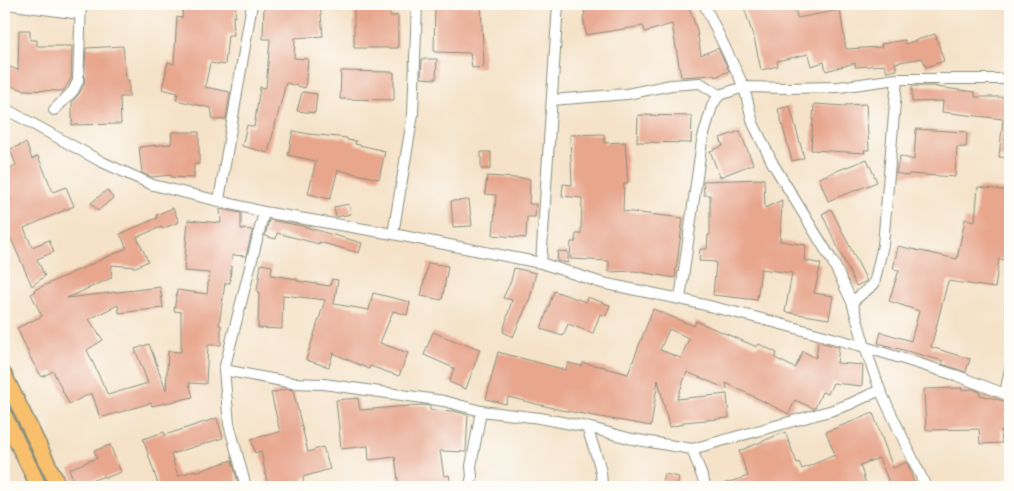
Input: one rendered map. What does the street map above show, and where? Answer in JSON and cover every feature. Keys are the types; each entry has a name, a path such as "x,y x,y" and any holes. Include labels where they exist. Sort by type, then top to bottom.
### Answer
{"main road":[{"path":"4,375 58,487"},
{"path":"4,415 39,487"}],"street":[{"path":"6,4 81,9 78,81 73,91 54,110"},
{"path":"219,200 252,4"},
{"path":"393,234 413,114 417,4"},
{"path":"541,263 558,4"},
{"path":"704,4 744,87 753,123 765,148 833,262 852,302 864,347 880,390 926,487"},
{"path":"852,302 874,284 883,245 897,79"},
{"path":"680,299 702,141 712,106 719,95 744,87 839,87 897,79 1010,79"},
{"path":"552,100 627,94 672,85 700,83 719,95"},
{"path":"4,108 51,136 153,185 264,212 393,234 541,263 602,283 680,299 864,347 955,375 1008,395 1010,369"},
{"path":"246,487 229,424 224,370 264,212"},
{"path":"224,370 293,383 324,384 444,402 481,411 540,418 587,426 632,439 692,449 833,410 880,390"},
{"path":"469,487 481,411"},
{"path":"587,426 600,468 601,487"},
{"path":"692,449 706,487"}],"building":[{"path":"183,4 236,4 235,17 233,16 234,35 228,35 225,65 210,63 205,87 230,92 226,119 213,120 211,108 176,100 178,93 162,89 168,62 174,64 177,17 182,18"},
{"path":"264,4 320,4 323,36 295,38 294,58 308,59 305,88 286,83 268,153 242,146 247,125 254,127 260,87 266,88 270,39 263,39"},
{"path":"354,4 390,4 390,16 398,16 398,48 354,48"},
{"path":"583,4 688,4 697,30 701,55 718,48 729,71 715,77 714,75 681,77 672,24 645,32 643,26 586,35"},
{"path":"743,4 795,4 797,18 840,10 846,49 882,47 881,44 905,40 905,44 935,34 944,61 926,67 922,58 895,63 897,70 887,72 885,65 855,67 855,63 826,71 824,62 811,66 808,54 777,61 778,66 761,70 755,42"},
{"path":"435,5 481,5 484,67 472,68 470,53 434,52"},
{"path":"19,30 30,30 30,40 37,40 37,46 72,46 71,79 63,91 24,90 4,84 7,66 18,70"},
{"path":"123,46 126,80 129,80 129,97 120,97 121,124 72,125 72,102 84,84 86,48"},
{"path":"422,59 437,59 436,79 421,78"},
{"path":"341,71 394,72 394,100 340,99"},
{"path":"912,86 936,86 975,92 975,97 1010,97 1010,158 999,157 1003,119 942,112 943,101 912,102"},
{"path":"302,92 317,94 315,113 297,111"},
{"path":"814,104 845,106 866,104 869,150 864,150 865,153 811,150"},
{"path":"790,106 804,158 792,161 778,109"},
{"path":"638,115 692,116 691,143 637,142"},
{"path":"916,129 967,132 966,147 957,147 955,177 909,174 908,176 896,173 900,156 914,160"},
{"path":"293,131 347,138 347,140 356,141 355,144 385,151 379,179 338,170 330,199 308,194 316,161 288,155"},
{"path":"740,131 753,164 720,177 710,151 723,146 720,138"},
{"path":"172,132 199,132 199,164 194,164 194,178 171,177 171,175 152,177 142,173 139,147 171,144"},
{"path":"604,134 604,143 625,142 628,183 624,183 623,211 683,218 675,278 634,271 609,272 609,261 570,259 571,242 575,242 576,234 581,234 582,198 562,196 563,184 572,185 570,135"},
{"path":"26,143 32,159 38,156 53,192 66,187 74,206 24,228 32,247 49,240 54,252 37,259 45,276 32,286 4,223 4,203 11,200 4,182 4,171 16,165 10,149"},
{"path":"481,152 491,152 491,169 481,169"},
{"path":"867,159 877,182 828,201 819,178"},
{"path":"487,176 530,179 529,204 536,204 535,217 527,217 526,238 493,235 496,195 485,194"},
{"path":"764,179 765,208 782,200 780,241 806,245 804,260 821,264 814,293 833,296 829,319 785,312 792,273 761,269 757,300 713,295 716,262 699,261 700,249 707,249 708,235 710,235 710,195 704,195 703,181"},
{"path":"978,187 1010,191 1010,261 999,259 995,288 948,281 931,347 970,359 966,372 942,364 943,361 878,343 881,332 911,341 919,311 889,301 899,270 893,269 898,246 957,259 965,219 975,221"},
{"path":"107,190 113,198 98,211 91,203"},
{"path":"469,200 472,226 453,227 451,201"},
{"path":"349,204 351,214 336,217 334,207"},
{"path":"173,208 179,222 137,237 148,261 136,267 112,265 111,278 67,298 160,287 163,308 119,313 118,305 89,319 103,340 87,350 108,395 148,383 135,349 149,344 166,390 168,351 181,352 181,312 174,311 177,290 207,294 209,273 184,271 188,220 221,223 220,209 241,213 241,229 252,230 252,232 246,256 232,255 230,283 225,283 219,325 221,325 221,345 208,345 206,384 189,383 193,397 152,406 151,403 100,418 92,393 69,404 53,371 42,377 32,361 17,328 42,316 31,294 35,292 34,290 127,248 120,234 157,218 156,215"},
{"path":"831,209 867,281 856,286 822,214"},
{"path":"269,220 302,226 362,243 359,253 277,233 276,239 265,236"},
{"path":"558,251 568,252 568,263 557,261"},
{"path":"428,263 448,266 442,300 421,296"},
{"path":"261,264 272,266 271,275 297,279 297,281 330,286 332,279 338,280 334,304 369,310 373,293 410,302 407,315 393,311 380,343 408,353 399,376 370,366 369,369 333,353 329,367 306,360 325,300 283,295 282,329 258,328 259,292 257,291"},
{"path":"514,268 536,273 530,298 513,337 503,332 512,300 503,298 511,281"},
{"path":"554,291 586,302 587,297 610,305 606,316 600,314 593,333 568,324 563,336 541,329"},
{"path":"653,309 694,326 696,321 757,347 759,344 777,353 775,358 795,368 803,351 816,358 818,342 839,347 837,363 863,365 862,386 833,383 828,394 822,392 815,408 795,400 789,414 726,383 727,389 687,372 677,399 727,394 729,418 683,422 683,424 669,427 658,380 651,426 561,410 508,397 506,404 486,399 498,352 566,370 568,363 582,366 583,363 628,374","holes":["669,329 689,338 681,358 660,350"]},
{"path":"433,332 480,349 466,389 449,382 454,368 424,355"},
{"path":"962,388 961,390 973,389 980,392 980,395 1008,402 1005,417 1010,418 1010,431 1001,430 1002,443 980,444 979,429 926,430 924,389"},
{"path":"287,389 293,390 308,452 323,447 330,469 303,477 304,487 268,487 261,451 255,453 251,439 280,432 271,393"},
{"path":"358,398 360,410 421,405 430,406 430,410 454,411 468,415 466,452 440,451 444,476 449,475 451,486 399,487 395,457 369,460 368,446 341,449 336,400"},
{"path":"873,413 893,468 907,462 915,485 891,487 879,458 860,465 867,487 720,487 720,485 748,476 739,451 785,432 797,463 799,462 802,469 835,455 826,432"},
{"path":"217,418 223,438 171,454 178,476 232,460 239,487 159,487 143,439 164,432 165,435"},
{"path":"110,445 121,472 105,478 104,476 76,487 69,469 97,458 94,451"},
{"path":"664,474 679,477 677,487 661,487"}]}
